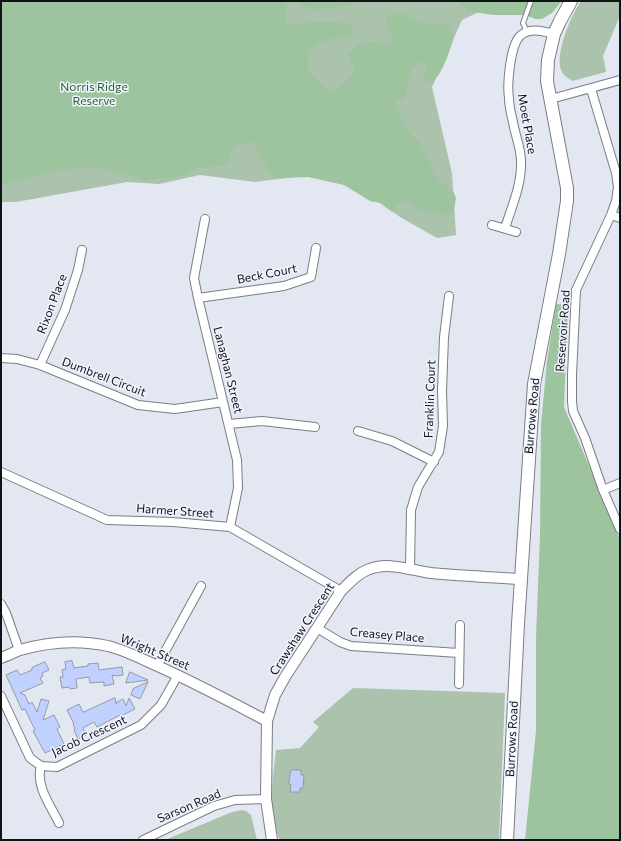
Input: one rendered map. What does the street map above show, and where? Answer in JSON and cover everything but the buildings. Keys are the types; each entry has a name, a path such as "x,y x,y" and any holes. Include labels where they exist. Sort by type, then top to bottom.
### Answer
{"main road":[{"name":"Burrows Road","path":"507,840 520,578 534,384 567,201 567,188 547,81 548,60 554,34 571,1"}],"street":[{"path":"527,32 538,30 554,34"},
{"name":"Moet Place","path":"505,228 521,178 521,158 508,97 511,60 516,43 520,36 527,32"},
{"path":"551,99 620,80"},
{"name":"Reservoir Road","path":"591,89 618,188 616,202 576,290 572,375 573,411 585,438 603,490 620,529"},
{"path":"610,215 620,218"},
{"name":"Lanaghan Street","path":"205,219 194,278 237,460 238,488 230,527"},
{"path":"492,225 516,232"},
{"name":"Beck Court","path":"198,298 284,286 311,277 316,248"},
{"name":"Rixon Place","path":"40,365 65,310 78,270 82,250"},
{"name":"Franklin Court","path":"410,569 411,510 418,487 440,452 443,426 442,391 444,337 449,296"},
{"name":"Dumbrell Circuit","path":"1,358 40,365 138,405 175,409 223,402"},
{"path":"228,424 262,421 316,427"},
{"path":"358,431 392,442 434,462"},
{"name":"Harmer Street","path":"1,472 107,520 173,522 230,527 341,591"},
{"path":"603,490 620,483"},
{"name":"Crawshaw Crescent","path":"272,840 266,799 267,720 275,695 285,677 341,591 352,580 367,570 389,566 400,566 429,573 520,578"},
{"path":"157,666 201,586"},
{"path":"1,604 6,613 19,650"},
{"path":"459,684 460,625"},
{"name":"Creasey Place","path":"317,628 340,642 351,646 459,653"},
{"name":"Wright Street","path":"1,658 19,650 50,645 68,643 108,646 178,675 267,720"},
{"name":"Jacob Crescent","path":"1,696 30,758 41,766 57,767 141,725 161,705 178,675"},
{"path":"41,766 39,774 40,782 59,823"},
{"name":"Sarson Road","path":"145,839 214,806 235,800 266,799"}],"lane":[{"path":"527,32 523,23 531,1"}],"green space":[{"name":"Norris Ridge Reserve","path":"1,1 502,1 462,20 432,87 452,173 456,235 437,238 400,217 354,182 303,176 255,182 200,175 159,184 127,182 16,202 1,202"},
{"name":"Norris Ridge Reserve","path":"1,1 287,1 286,17 284,22 287,24 338,22 353,27 352,35 334,38 313,47 308,52 308,72 329,91 344,84 355,70 350,62 348,54 356,47 368,42 391,44 394,40 384,18 391,14 401,13 425,24 435,23 447,25 454,37 446,61 437,77 433,82 425,81 422,77 427,67 424,61 414,67 409,75 407,96 396,102 396,109 410,134 420,143 439,180 453,191 456,198 454,210 449,215 440,215 418,209 407,200 397,204 396,210 392,212 380,203 370,201 344,185 308,177 284,178 272,176 252,142 238,144 231,153 227,166 198,168 186,175 173,178 145,180 100,168 80,167 1,185"},
{"path":"296,1 357,1 352,5 316,9 309,8"},
{"path":"457,1 562,1 552,13 542,19 535,19 526,15 493,15 468,11"},
{"path":"581,1 620,1 620,16 603,56 606,72 572,81 564,75 561,70 560,54 565,34"},
{"path":"556,304 568,305 564,407 620,539 620,840 525,840 536,731 536,638 540,534 541,424 547,361"},
{"path":"353,688 505,693 499,840 280,840 273,818 272,807 276,750 300,748 319,727 313,722"},
{"path":"242,810 251,815 257,840 165,840 232,812"}]}
